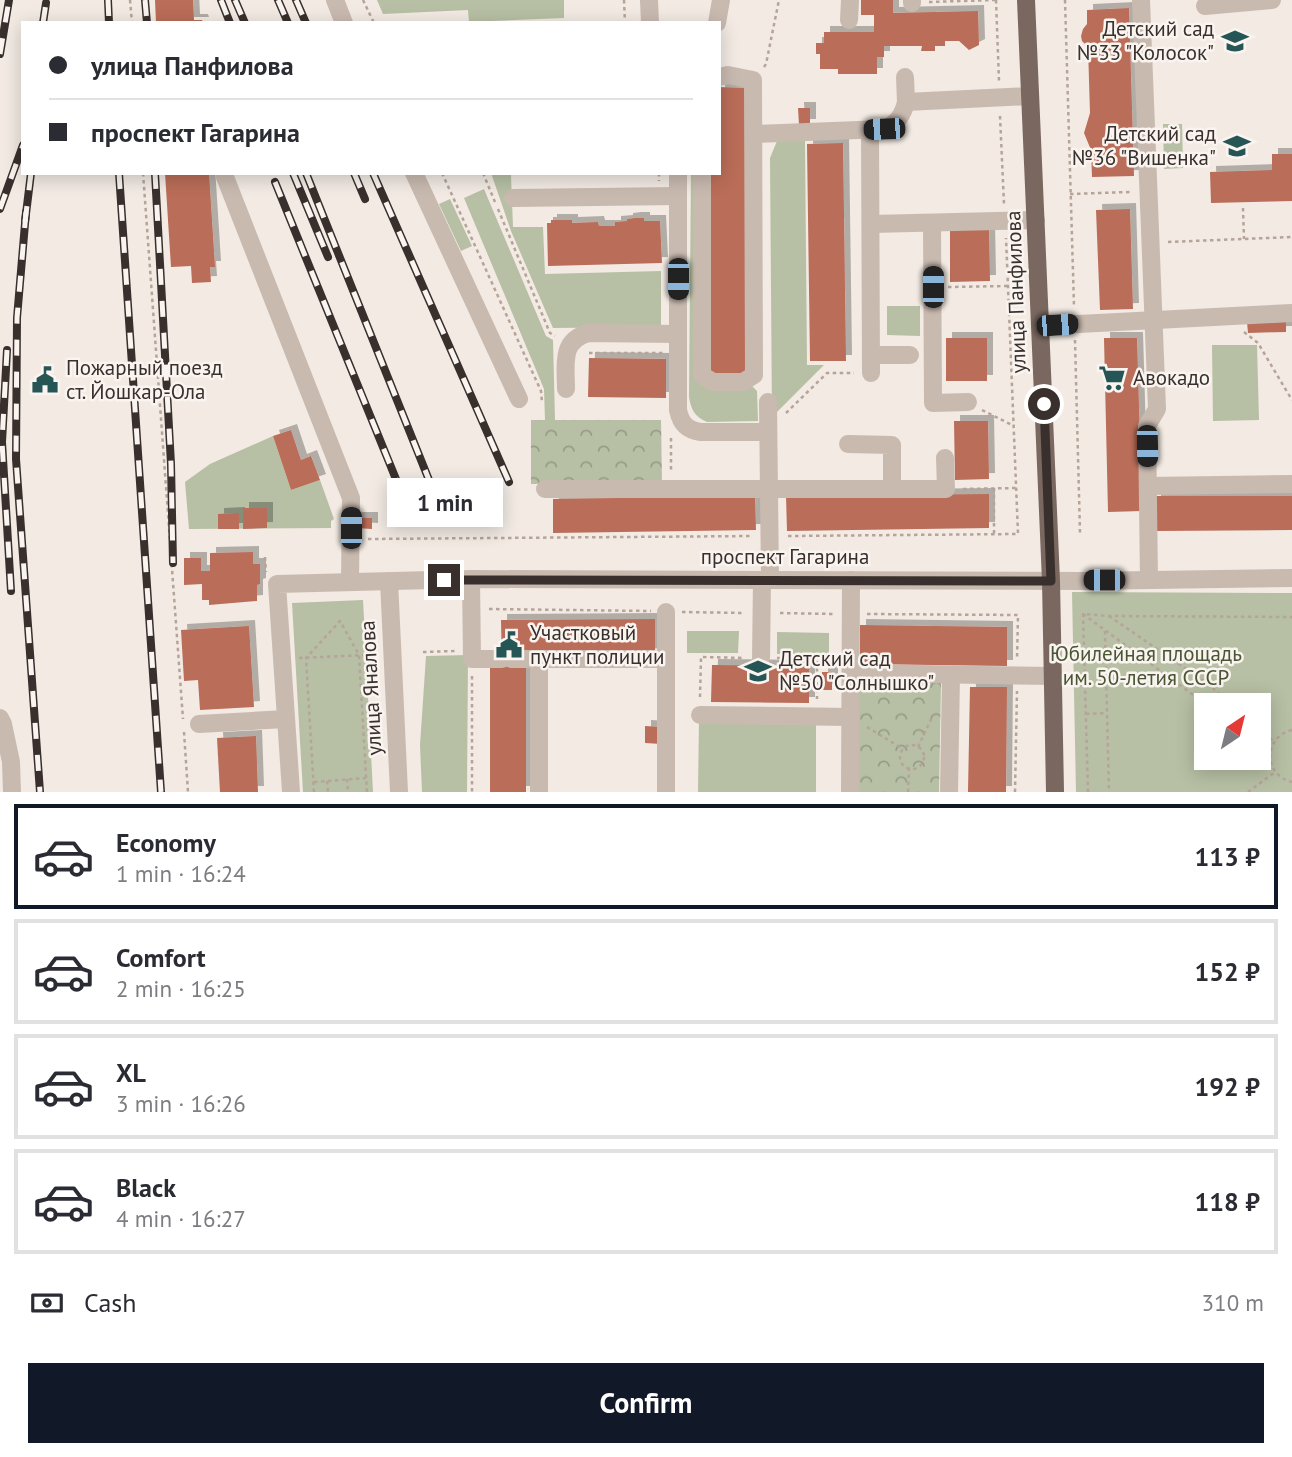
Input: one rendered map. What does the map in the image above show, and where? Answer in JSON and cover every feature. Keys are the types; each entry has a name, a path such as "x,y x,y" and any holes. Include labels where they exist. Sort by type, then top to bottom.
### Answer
{"main road":[{"name":"улица Панфилова","path":"1026,0 1051,581 1055,792"}],"street":[{"path":"335,0 343,21"},
{"path":"649,0 650,21"},
{"path":"717,21 720,0"},
{"path":"849,20 850,0"},
{"path":"1141,0 1157,409 1147,426 1149,580"},
{"path":"1205,5 1272,0"},
{"path":"702,175 702,375 713,382 743,383 754,375 753,80 728,75 721,77"},
{"path":"754,134 884,129 892,126 904,111 905,77"},
{"path":"906,102 1030,96"},
{"path":"870,129 868,367 910,355"},
{"path":"415,175 519,399"},
{"path":"678,175 680,419 692,431 768,432"},
{"path":"225,177 351,498 350,582"},
{"path":"513,198 678,196"},
{"path":"871,224 1035,220"},
{"path":"932,222 933,403 968,402"},
{"path":"1040,326 1292,313"},
{"path":"566,389 566,353 570,344 581,335 678,334"},
{"path":"761,658 770,536 768,402"},
{"path":"848,444 892,444 892,489"},
{"path":"545,489 946,489 945,458"},
{"path":"1148,486 1292,484"},
{"name":"проспект Гагарина","path":"286,719 277,584 471,579 1051,581 1292,578"},
{"path":"471,579 472,655 506,659 666,659"},
{"path":"850,792 851,580"},
{"name":"улица Яналова","path":"389,581 399,792"},
{"path":"666,612 666,792"},
{"path":"539,659 539,792"},
{"path":"850,673 1053,676"},
{"path":"949,792 951,675"},
{"path":"700,715 850,717"},
{"path":"0,718 11,762 12,792"},
{"path":"199,724 286,719 291,792"}],"path":[{"path":"130,0 132,21"},
{"path":"363,0 373,21"},
{"path":"624,0 625,21"},
{"path":"766,64 779,0"},
{"path":"351,539 1017,534 996,0 912,1"},
{"path":"1065,0 1080,533"},
{"path":"143,175 188,792"},
{"path":"443,175 541,391 542,402"},
{"path":"484,175 550,333"},
{"path":"1070,194 1148,191"},
{"path":"1243,208 1244,239"},
{"path":"1151,242 1292,237"},
{"path":"933,287 1008,286"},
{"path":"1234,316 1244,333 1258,343 1292,400"},
{"path":"788,412 827,373 868,367"},
{"path":"968,402 1014,426"},
{"path":"671,438 671,489"},
{"path":"994,488 994,534"},
{"path":"946,489 1016,488"},
{"path":"1083,614 1292,617"},
{"path":"1083,614 1194,696"},
{"path":"1083,614 1088,792"},
{"path":"1015,792 1018,615"},
{"path":"1109,616 1218,693"},
{"path":"314,792 306,657 340,621 359,655 367,792"},
{"path":"1105,631 1109,792"},
{"path":"423,652 472,655 472,792"},
{"path":"294,658 366,655"},
{"path":"1086,714 1107,713"},
{"path":"850,717 903,749"},
{"path":"1292,730 1274,741 1270,756 1275,772 1281,778 1292,782"},
{"path":"914,745 921,749 924,757 921,765 909,769 900,761 900,752 914,745"},
{"path":"908,792 909,769"},
{"path":"1248,792 1275,772"},
{"path":"314,782 366,778"},
{"path":"347,779 348,792"},
{"path":"327,781 328,792"}],"green space":[{"path":"377,0 564,0 564,18 469,21 468,10 383,14"},
{"path":"1163,124 1182,124 1183,168 1164,169"},
{"path":"777,141 805,141 807,365 824,365 772,417 770,158"},
{"path":"492,175 511,175 513,227 543,227 545,274 661,271 661,327 553,328 511,231"},
{"path":"691,175 700,175 700,380 750,384 757,391 758,421 707,422 699,418 692,409 689,397"},
{"path":"484,189 546,336 553,340 555,420 545,420 544,389 464,198"},
{"path":"450,199 472,246 461,251 439,204"},
{"path":"887,306 920,306 920,336 887,335"},
{"path":"1212,345 1257,345 1259,420 1213,421"},
{"path":"531,420 661,420 662,483 531,484"},
{"path":"273,436 291,490 320,480 334,519 331,521 331,528 189,529 185,482 210,464"},
{"name":"Юбилейная площадь им. 50-летия СССР","path":"1072,592 1292,593 1292,792 1076,792"},
{"path":"363,600 373,792 303,792 292,603"},
{"path":"687,631 739,631 738,653 687,653"},
{"path":"777,632 829,633 829,655 777,654"},
{"path":"468,655 467,792 422,792 420,745 426,656"},
{"path":"859,681 941,682 939,792 857,792"},
{"path":"699,720 816,722 816,792 698,792"}],"building":[{"path":"155,0 193,0 194,20 202,21 156,21"},
{"path":"861,0 893,0 893,13 978,11 979,45 969,50 959,41 945,41 945,46 935,46 935,51 921,51 922,46 884,46 884,57 877,57 877,74 838,74 838,69 820,69 820,54 816,54 816,43 824,43 824,32 874,32 874,15 861,15"},
{"path":"1129,8 1134,176 1092,177 1091,150 1084,133 1090,113 1088,47 1081,36 1087,24 1087,10"},
{"path":"721,87 745,88 745,377 709,376 709,175 721,175"},
{"path":"798,108 810,108 810,125 799,125"},
{"path":"843,143 846,361 810,361 807,144"},
{"path":"1272,154 1292,154 1292,201 1211,203 1210,172 1272,170"},
{"path":"165,175 209,175 215,267 210,267 211,282 192,283 191,266 171,267"},
{"path":"1130,209 1133,309 1100,310 1096,210"},
{"path":"635,218 660,221 662,263 548,266 547,223 551,223 551,220 572,220 572,223 598,222 599,226 615,226 615,222"},
{"path":"989,229 990,281 950,282 950,230"},
{"path":"1286,317 1286,332 1248,333 1247,322"},
{"path":"946,338 987,338 987,381 946,381"},
{"path":"1104,338 1137,338 1142,511 1108,512"},
{"path":"589,358 666,359 666,398 588,397"},
{"path":"954,421 988,421 989,479 955,480"},
{"path":"291,430 301,460 311,456 320,480 291,490 273,436"},
{"path":"989,494 989,528 787,531 786,496"},
{"path":"755,496 756,530 553,533 553,499"},
{"path":"1155,496 1292,496 1292,530 1155,531"},
{"path":"243,508 267,508 267,528 243,529"},
{"path":"239,513 239,529 218,529 218,514"},
{"path":"356,518 372,518 372,529 356,528"},
{"path":"253,552 253,564 260,564 257,601 209,605 209,600 202,600 202,584 184,585 184,558 201,558 201,571 210,571 210,553"},
{"path":"655,619 655,654 526,665 526,792 490,792 490,666 502,666 501,620"},
{"path":"860,625 1007,627 1007,666 860,664"},
{"path":"249,626 254,707 200,710 198,680 184,681 181,630"},
{"path":"712,665 809,666 809,703 711,702"},
{"path":"822,672 832,672 832,690 822,690"},
{"path":"970,687 1007,687 1006,792 968,792"},
{"path":"645,726 662,727 662,744 645,743"},
{"path":"256,736 258,792 220,792 217,738"}],"railway":[{"path":"0,54 9,0"},
{"path":"108,0 109,21"},
{"path":"145,0 147,21"},
{"path":"221,0 229,21"},
{"path":"235,0 244,21"},
{"path":"278,0 287,21"},
{"path":"296,0 305,21"},
{"path":"43,21 46,3"},
{"path":"0,209 21,151"},
{"path":"25,222 31,175"},
{"path":"119,175 161,792"},
{"path":"155,175 171,464 173,563"},
{"path":"294,175 328,257"},
{"path":"307,175 435,495"},
{"path":"355,175 365,199"},
{"path":"374,175 509,482"},
{"path":"275,182 400,489"},
{"path":"26,212 17,318 16,459 40,792"},
{"path":"7,350 2,442 11,591"}],"place":[{"name":"Детский сад №33 \"Колосок\"","path":"1235,41"},
{"name":"Детский сад №36 \"Вишенка\"","path":"1237,146"},
{"name":"Авокадо","path":"1112,378"},
{"name":"Пожарный поезд ст. Йошкар-Ола","path":"45,380"},
{"name":"Участковый пункт полиции","path":"509,645"},
{"name":"Детский сад №50 \"Солнышко\"","path":"758,671"}],"route":[{"path":"444,580 1051,581 1044,404"}]}
